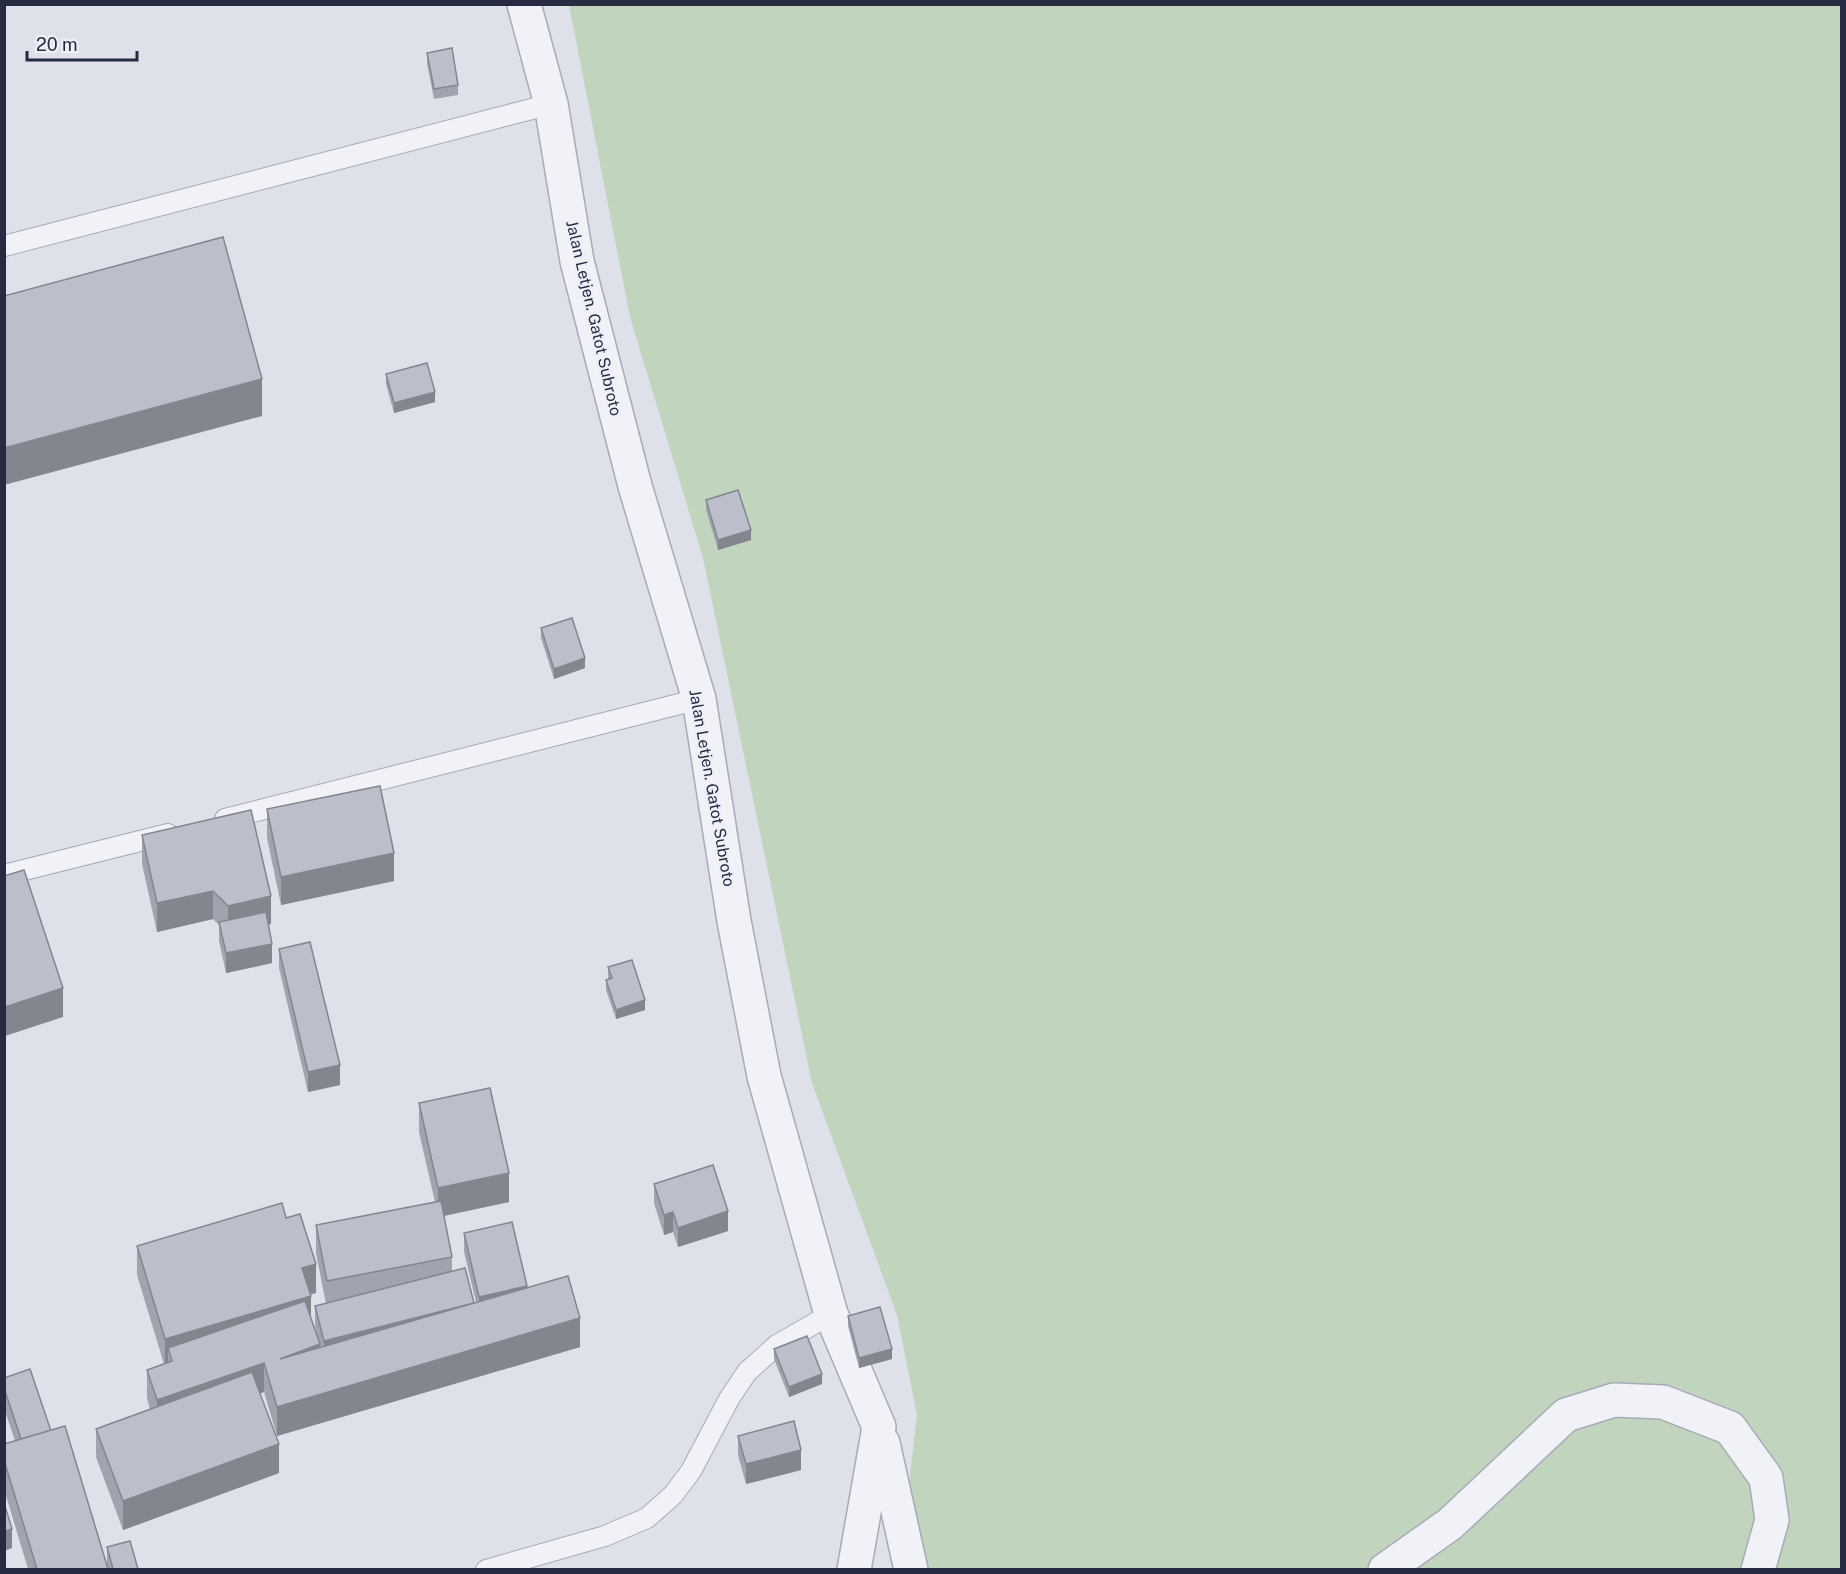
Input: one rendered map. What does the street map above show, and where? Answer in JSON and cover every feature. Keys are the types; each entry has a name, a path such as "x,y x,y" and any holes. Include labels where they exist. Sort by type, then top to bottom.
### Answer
{"street":[{"name":"Jalan Letjen. Gatot Subroto","path":"524,4 551,104 577,261 635,486 699,699 734,921 764,1076 831,1314 879,1427 911,1569"},
{"path":"1385,1569 1450,1524 1566,1415 1614,1400 1663,1402 1730,1428 1766,1478 1772,1521 1758,1569"},
{"path":"855,1569 879,1427"}],"lane":[{"path":"4,246 551,104"},
{"path":"4,875 699,699"},
{"path":"486,1569 605,1536 647,1518 673,1495 691,1471 729,1399 747,1372 777,1345 831,1314"}],"green space":[{"path":"569,5 1841,5 1841,1569 899,1569 917,1415 897,1315 812,1083 703,558 630,317"}],"building":[{"path":"452,48 458,85 434,89 427,53"},
{"path":"223,237 262,379 4,448 4,296"},
{"path":"427,363 435,392 394,403 386,374"},
{"path":"738,490 751,530 718,540 706,500"},
{"path":"572,618 585,658 554,669 541,628"},
{"path":"380,786 394,853 281,877 267,809"},
{"path":"251,810 271,896 228,906 213,891 157,903 142,835"},
{"path":"24,870 63,988 5,1007 4,876"},
{"path":"266,912 272,944 226,953 219,922"},
{"path":"310,942 340,1065 308,1072 279,949"},
{"path":"632,960 645,1000 616,1010 606,980 612,978 608,967"},
{"path":"490,1088 509,1173 438,1188 419,1103"},
{"path":"713,1165 728,1211 678,1228 673,1212 664,1215 654,1184"},
{"path":"441,1201 452,1257 327,1281 316,1225"},
{"path":"282,1203 286,1218 300,1214 316,1264 302,1268 311,1296 165,1339 137,1246"},
{"path":"512,1222 527,1286 479,1297 464,1233"},
{"path":"465,1268 474,1303 324,1341 315,1306"},
{"path":"568,1276 580,1318 277,1407 264,1363 157,1400 147,1370 172,1361 168,1348 305,1301 320,1344 280,1359"},
{"path":"880,1307 892,1349 859,1358 848,1316"},
{"path":"807,1336 822,1374 789,1387 774,1349"},
{"path":"30,1369 51,1431 21,1439 4,1388 4,1378"},
{"path":"252,1372 279,1444 123,1501 96,1429"},
{"path":"794,1421 801,1450 746,1464 738,1436"},
{"path":"65,1426 108,1569 37,1569 4,1460 4,1444"},
{"path":"4,1503 12,1529 4,1531"},
{"path":"130,1541 138,1569 113,1569 107,1547"}]}
